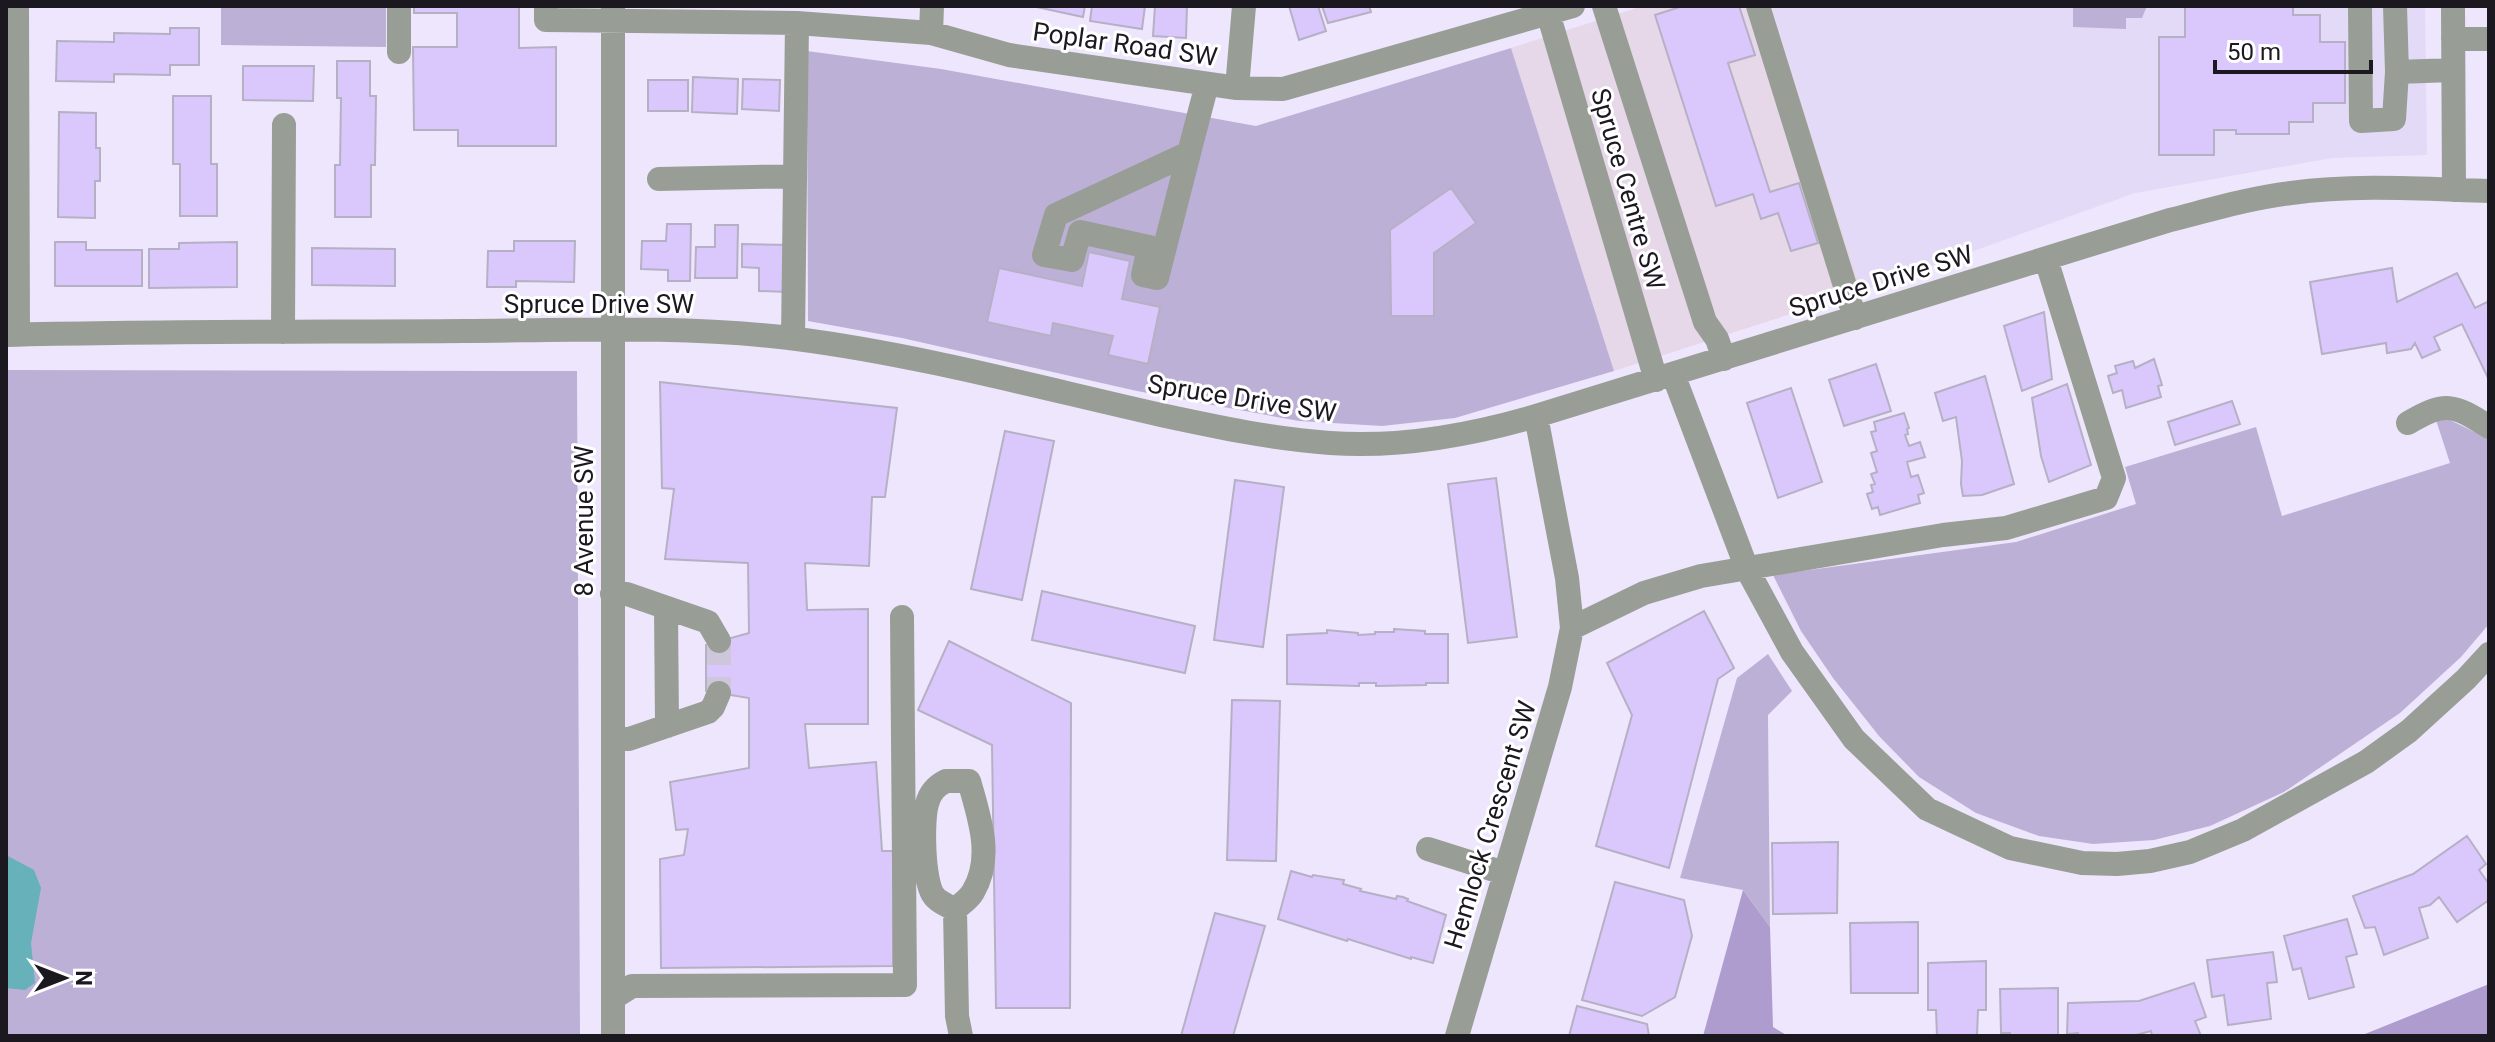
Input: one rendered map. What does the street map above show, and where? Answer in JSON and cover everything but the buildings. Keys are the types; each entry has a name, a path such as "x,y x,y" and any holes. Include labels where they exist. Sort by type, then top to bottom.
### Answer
{"street":[{"path":"12,335 17,6"},
{"path":"399,6 399,52"},
{"name":"Poplar Road SW","path":"546,6 546,20 613,13 931,33 1009,55 1237,88 1283,89 1573,6"},
{"path":"931,33 932,6"},
{"path":"1237,88 1244,6"},
{"name":"Spruce Centre SW","path":"1604,6 1705,322 1717,339 1724,359"},
{"path":"1758,6 1855,318"},
{"path":"2360,6 2361,121 2394,119 2397,72 2395,6"},
{"path":"2453,6 2454,190"},
{"name":"8 Avenue SW","path":"613,13 613,1036"},
{"name":"Spruce Centre SW","path":"1548,13 1664,377 1747,569 1792,652 1854,739 1927,809 2010,848 2082,863 2150,861 2190,852 2243,830 2377,754 2409,731 2489,654"},
{"path":"793,338 797,23"},
{"path":"2453,39 2489,39"},
{"path":"2397,72 2453,70"},
{"path":"1189,153 1056,215 1044,255 1072,260 1080,232 1149,247 1143,275 1157,278 1207,84"},
{"path":"283,332 284,125"},
{"path":"659,179 795,176"},
{"name":"Spruce Drive SW","path":"12,335 612,330 751,334 890,354 1274,437 1330,443 1403,442 1492,428 1536,416 2170,220 2239,202 2289,193 2372,187 2489,191"},
{"path":"1572,628 1644,593 1701,576 1943,535 2006,528 2106,498 2114,478 2046,259"},
{"path":"2408,423 2433,408 2454,401 2489,427"},
{"name":"Hemlock Crescent SW","path":"1457,1036 1560,687 1572,628 1567,578 1536,416"},
{"path":"612,594 627,594 708,622 719,641"},
{"path":"666,608 667,726"},
{"path":"613,998 632,986 905,985 902,617"},
{"path":"613,739 629,739 708,712 719,693"},
{"path":"955,910 934,897 927,876 926,804 935,787 946,781 969,781 983,834 982,870 972,894 955,910 957,1016 961,1036"},
{"path":"1428,849 1504,873"}],"shaded area":[{"path":"221,6 386,6 386,47 221,45"},
{"path":"1643,6 1771,6 1862,291 1614,371 1511,48"},
{"path":"1771,6 2425,6 2427,155 2332,158 2135,193 1862,291"},
{"path":"2073,6 2147,6 2142,18 2126,18 2126,29 2073,27"},
{"path":"1511,48 1614,371 1455,418 1382,426 1299,421 1137,391 902,338 808,321 807,51 941,69 1256,126"},
{"path":"6,370 577,371 580,1036 6,1036"},
{"path":"2436,420 2450,420 2489,439 2489,624 2461,657 2400,713 2284,792 2210,826 2154,840 2093,844 2039,836 1976,813 1919,777 1879,736 1833,678 1801,631 1773,575 2016,542 2136,504 2125,467 2256,427 2282,516 2450,463"},
{"path":"1768,654 1792,691 1768,715 1770,927 1743,890 1680,878 1737,678"},
{"path":"6,855 34,870 41,888 31,943 35,983 25,990 6,988"},
{"path":"1743,890 1770,927 1773,1027 1788,1036 1703,1036"},
{"path":"2489,984 2489,1036 2360,1036"}],"tunnel":[{"path":"719,641 719,693"}]}
